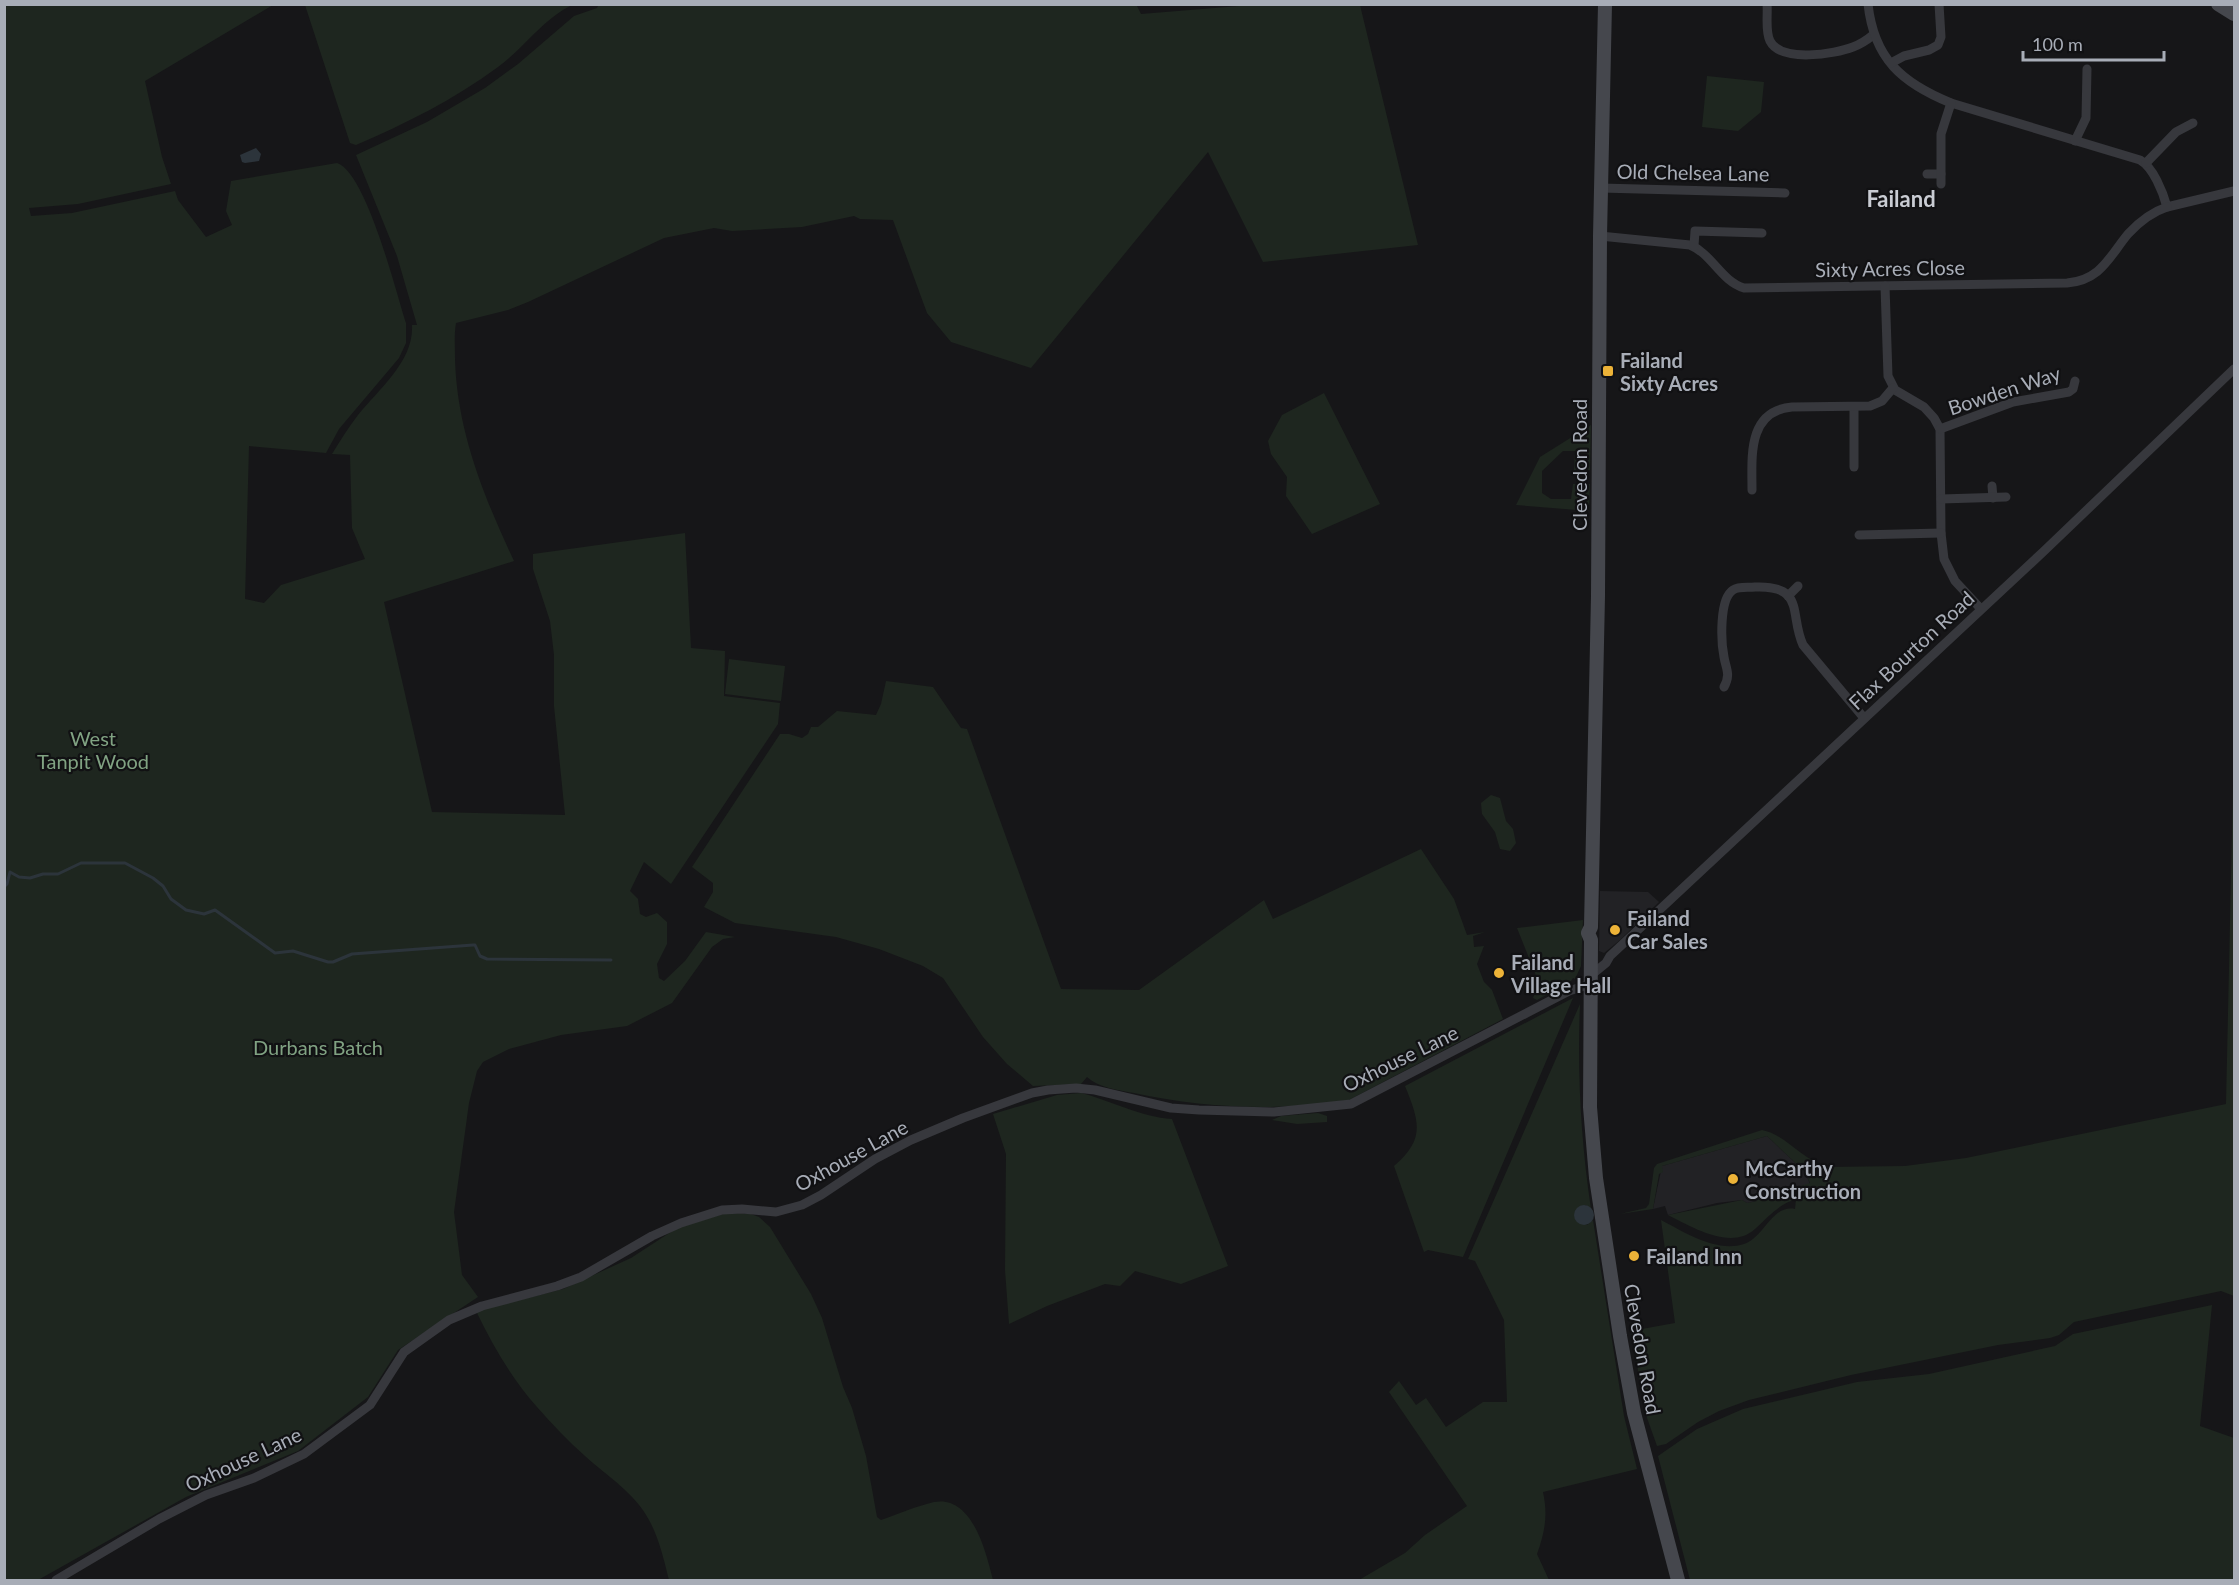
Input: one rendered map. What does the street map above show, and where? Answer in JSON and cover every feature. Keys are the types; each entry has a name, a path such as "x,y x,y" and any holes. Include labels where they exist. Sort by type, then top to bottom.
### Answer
{"main road":[{"name":"Clevedon Road","path":"1605,4 1600,236 1598,596 1590,975 1591,1123 1613,1291 1634,1413 1678,1581"},
{"path":"2218,4 2235,14"}],"street":[{"path":"1767,4 1770,40 1774,47 1788,54 1809,54 1845,49 1862,43 1873,35"},
{"path":"1868,4 1873,35 1897,71 1915,87 1950,103 2145,163 2167,207"},
{"path":"1891,63 1909,54 1929,50 1938,45 1941,37 1943,8"},
{"path":"2075,141 2086,118 2083,75"},
{"path":"1941,184 1941,134 1950,103"},
{"path":"2145,163 2170,137 2193,123"},
{"path":"1927,174 1941,174"},
{"name":"Old Chelsea Lane","path":"1601,188 1785,193"},
{"name":"Sixty Acres Close","path":"1694,246 1733,284 1743,288 2073,283 2102,269 2132,230 2148,216 2167,207 2235,191"},
{"path":"1600,236 1694,246 1695,231 1762,233"},
{"path":"1885,286 1887,371 1893,388 1924,407 1940,429 1942,552 1948,570 1981,609"},
{"name":"Flax Bourton Road","path":"1590,975 1606,963 1610,956 2235,369"},
{"name":"Bowden Way","path":"1940,429 2013,402 2069,392 2075,381"},
{"path":"1749,485 1754,441 1759,427 1770,414 1792,407 1854,408 1877,404 1893,388"},
{"path":"1843,458 1854,462 1854,408"},
{"path":"1992,486 1993,498"},
{"path":"1941,500 2006,497"},
{"path":"1859,535 1892,539 1941,533"},
{"path":"1788,596 1798,585"},
{"path":"1724,687 1734,675 1723,652 1723,610 1727,596 1736,589 1760,587 1778,590 1788,596 1794,607 1803,645 1864,718"},
{"name":"Oxhouse Lane","path":"56,1581 159,1519 206,1495 254,1478 304,1454 370,1405 404,1352 449,1320 482,1306 557,1286 581,1277 652,1236 681,1223 722,1210 776,1212 802,1205 875,1159 911,1140 963,1118 1032,1093 1048,1090 1076,1088 1095,1090 1172,1108 1199,1110 1274,1112 1351,1104 1569,991 1590,975"}],"shaded area":[{"path":"256,148 261,154 259,161 242,162 240,155"},
{"path":"1600,891 1648,892 1659,902 1604,953 1599,951"},
{"name":"McCarthy Construction","path":"1767,1136 1805,1172 1810,1184 1766,1197 1757,1197 1757,1201 1747,1203 1742,1200 1717,1203 1668,1215 1665,1206 1653,1209 1662,1166"},
{"path":"1584,1205 1591,1208 1594,1215 1591,1222 1584,1225 1577,1222 1574,1215 1577,1208"}],"green space":[{"path":"305,4 572,5 552,18 498,67 464,90 356,145 350,143"},
{"path":"599,4 1136,4 1141,14 1251,5 1360,5 1418,245 1263,262 1208,152 1031,368 951,342 927,313 893,220 860,219 854,216 802,227 732,231 714,228 664,238 528,302 508,310 456,323 457,386 467,438 492,513 514,561 384,602 432,812 565,815 554,706 554,655 550,621 533,569 533,554 685,533 691,648 725,651 724,696 780,703 778,724 671,884 644,862 630,891 638,899 640,914 646,917 657,913 667,922 667,944 657,964 659,978 664,981 685,961 706,932 735,937 723,939 712,947 672,1003 627,1026 561,1035 509,1049 483,1062 477,1071 469,1103 454,1212 462,1275 478,1297 398,1350 368,1397 298,1451 186,1497 38,1580 5,1580 5,5 273,5 145,81 162,157 171,184 78,204 29,208 31,216 72,213 175,191 178,200 206,237 232,225 226,211 231,181 337,163 348,171 359,187 369,209 406,323 406,343 399,358 339,429 326,453 249,446 245,599 264,603 281,585 365,559 352,528 350,455 332,454 358,415 394,374 407,351 412,325 417,325 397,256 356,155 427,122 485,88 518,64 574,16 597,8"},
{"path":"1707,76 1764,82 1761,112 1738,131 1702,127"},
{"path":"1324,393 1380,504 1312,534 1286,496 1287,477 1271,454 1268,441 1282,415"},
{"path":"1591,425 1590,470 1574,470 1575,451 1563,451 1542,471 1542,493 1551,499 1571,499 1573,484 1590,484 1589,511 1516,505 1540,457"},
{"path":"729,659 785,666 781,701 725,694"},
{"path":"886,681 933,687 961,728 967,729 1061,989 1139,990 1264,900 1273,919 1421,849 1454,899 1467,935 1485,932 1473,936 1474,947 1484,946 1477,964 1484,982 1492,990 1503,1019 1349,1100 1322,1104 1241,1107 1187,1102 1122,1091 1103,1086 1087,1077 1081,1084 1033,1086 1007,1064 983,1037 943,978 923,966 879,949 836,937 735,923 704,907 713,892 713,883 692,867 780,734 802,738 808,734 811,727 818,727 837,711 876,715"},
{"path":"2234,739 2234,1296 2221,1291 2074,1322 2059,1335 2050,1338 1998,1345 1851,1375 1749,1400 1719,1411 1666,1444 1657,1446 1646,1415 1631,1331 1675,1323 1661,1220 1711,1244 1733,1246 1744,1244 1751,1241 1774,1216 1787,1209 1795,1209 1796,1199 1769,1215 1755,1229 1735,1238 1700,1231 1668,1215 1742,1200 1747,1203 1757,1201 1756,1197 1766,1197 1810,1183 1805,1172 1767,1136 1662,1166 1663,1172 1659,1174 1653,1209 1620,1214 1646,1208 1649,1204 1654,1168 1657,1164 1762,1130 1770,1132 1810,1159 1828,1167 1905,1166 1966,1158 2226,1104"},
{"path":"1491,795 1500,798 1506,821 1513,829 1516,843 1510,851 1500,849 1495,832 1482,814 1481,803"},
{"path":"1583,920 1581,966 1575,979 1573,978 1537,1000 1533,998 1539,983 1517,928"},
{"path":"1573,998 1463,1257 1428,1250 1424,1252 1394,1166 1411,1147 1417,1129 1414,1109 1405,1086"},
{"path":"1580,1004 1581,1107 1591,1209 1585,1205 1578,1208 1587,1225 1593,1220 1624,1416 1637,1469 1543,1492 1545,1523 1537,1554 1549,1580 1359,1580 1405,1553 1425,1535 1467,1506 1389,1392 1399,1381 1416,1405 1426,1398 1446,1427 1483,1402 1507,1402 1504,1320 1475,1261 1468,1259"},
{"path":"1081,1093 1138,1112 1172,1119 1228,1266 1181,1284 1135,1271 1120,1286 1105,1284 1047,1306 1009,1324 1005,1270 1006,1154 993,1114 1057,1095"},
{"path":"1318,1113 1327,1116 1327,1122 1297,1124 1272,1120 1281,1116"},
{"path":"726,1213 751,1214 759,1217 770,1227 811,1294 822,1318 843,1387 852,1408 866,1456 877,1517 881,1520 934,1502 947,1502 959,1507 968,1516 982,1542 993,1580 669,1580 656,1534 643,1510 628,1493 548,1420 519,1385 489,1337 476,1311 563,1289 631,1258 677,1228"},
{"path":"2212,1305 2200,1426 2234,1438 2234,1580 1690,1580 1658,1456 1697,1429 1743,1409 1857,1382 1929,1374 2055,1346 2073,1334"}],"waterway":[{"path":"4,887 10,872 19,877 30,878 43,874 58,874 81,863 125,863 153,878 163,886 171,899 186,910 204,914 215,910 275,953 293,951 333,962 352,954 475,945 480,956 487,959 611,960"}],"place":[{"name":"Failand Sixty Acres","path":"1608,371"},
{"name":"Failand Car Sales","path":"1615,930"},
{"name":"Failand Village Hall","path":"1499,973"},
{"name":"McCarthy Construction","path":"1733,1179"},
{"name":"Failand Inn","path":"1634,1256"}],"district":[{"name":"Failand","path":"1901,198"}],"park label":[{"name":"West Tanpit Wood","path":"93,750"},
{"name":"Durbans Batch","path":"318,1047"}]}
